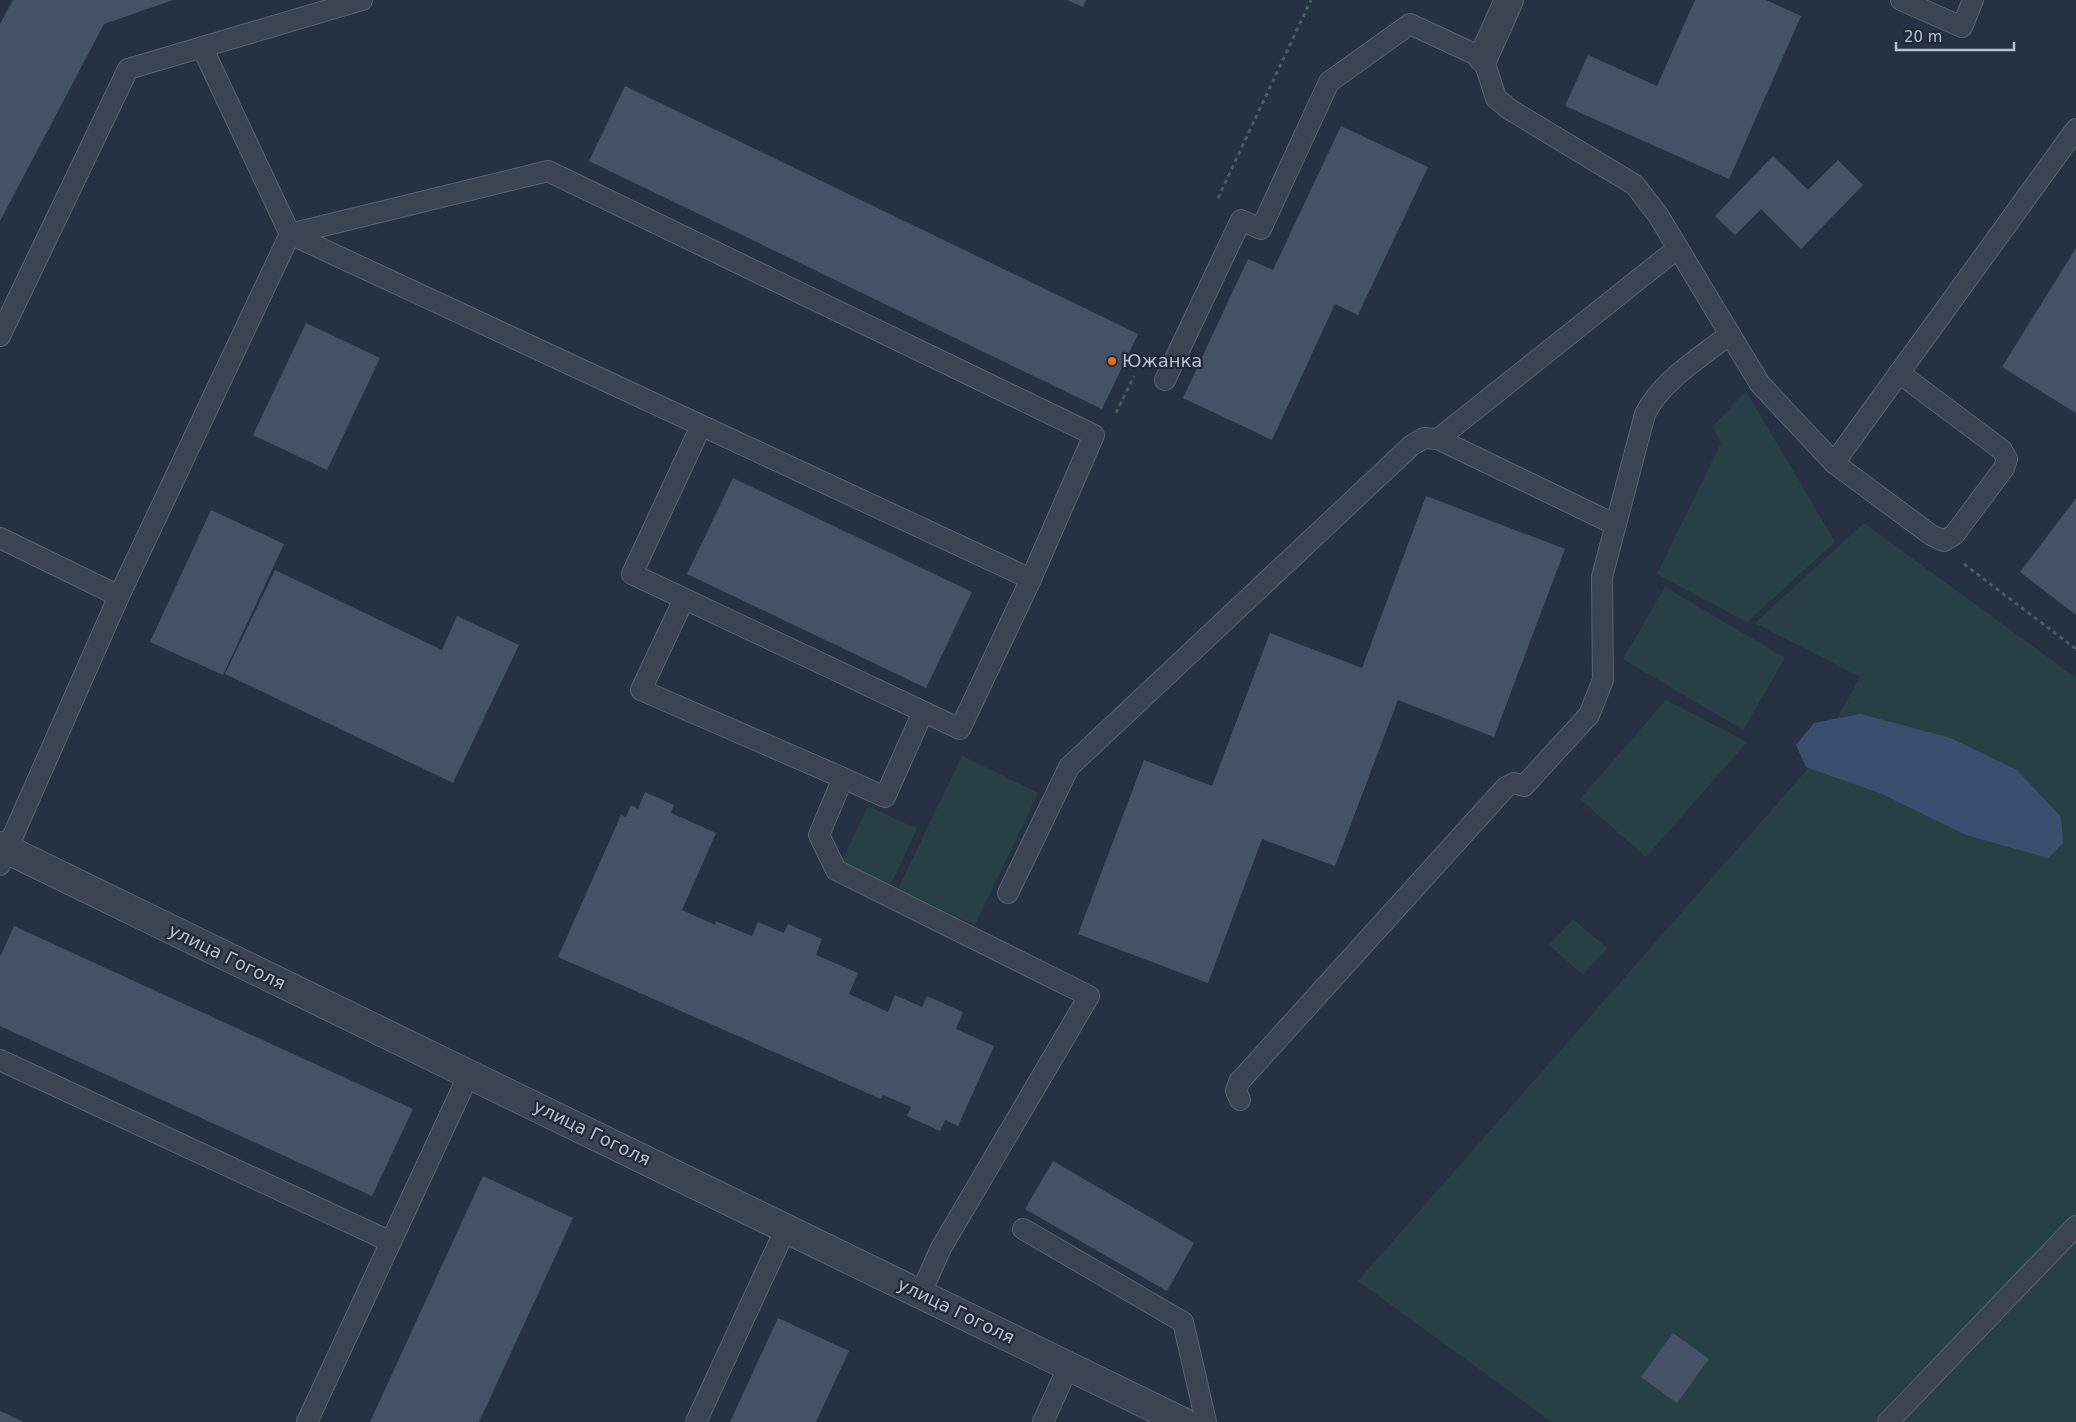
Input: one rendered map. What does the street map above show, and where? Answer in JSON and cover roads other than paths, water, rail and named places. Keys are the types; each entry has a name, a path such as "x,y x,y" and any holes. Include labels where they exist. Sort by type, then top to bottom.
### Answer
{"street":[{"path":"1483,58 1509,0"},
{"name":"улица Гоголя","path":"2,853 469,1074 1183,1422"}],"lane":[{"path":"0,336 128,69 362,0"},
{"path":"1901,0 1962,27 1973,0"},
{"path":"1165,380 1241,220 1261,229 1329,82 1410,24 1483,58 1496,98 1509,109 1635,185 1658,215 1760,384 1834,462 1931,535 1944,541 1954,535 2004,468 2007,459 2002,450 1899,373"},
{"path":"202,47 290,234 1031,579"},
{"path":"1834,462 2076,129"},
{"path":"290,234 548,171 1094,435 1031,579 960,729 632,574 701,426"},
{"path":"2,853 119,596 290,234"},
{"path":"1438,439 1678,248"},
{"path":"1240,1100 1236,1091 1238,1082 1506,787 1514,783 1524,786 1589,714 1603,680 1602,578 1645,414 1653,398 1730,334"},
{"path":"1008,893 1068,767 1412,445 1424,438 1438,439 1616,525"},
{"path":"0,538 119,596"},
{"path":"684,599 641,690 885,797 923,712"},
{"path":"843,778 820,835 836,870 1089,996 941,1248 920,1295"},
{"path":"0,1060 391,1242"},
{"path":"307,1422 469,1074"},
{"path":"1888,1422 2076,1226"},
{"path":"696,1422 786,1228"},
{"path":"1023,1228 1183,1322 1206,1422"},
{"path":"1043,1422 1069,1365"}],"water":[{"path":"1860,714 1951,738 2017,770 2061,817 2063,843 2048,858 1966,835 1882,794 1806,767 1796,745 1814,723"}],"place":[{"name":"Южанка","path":"1112,361"}]}
